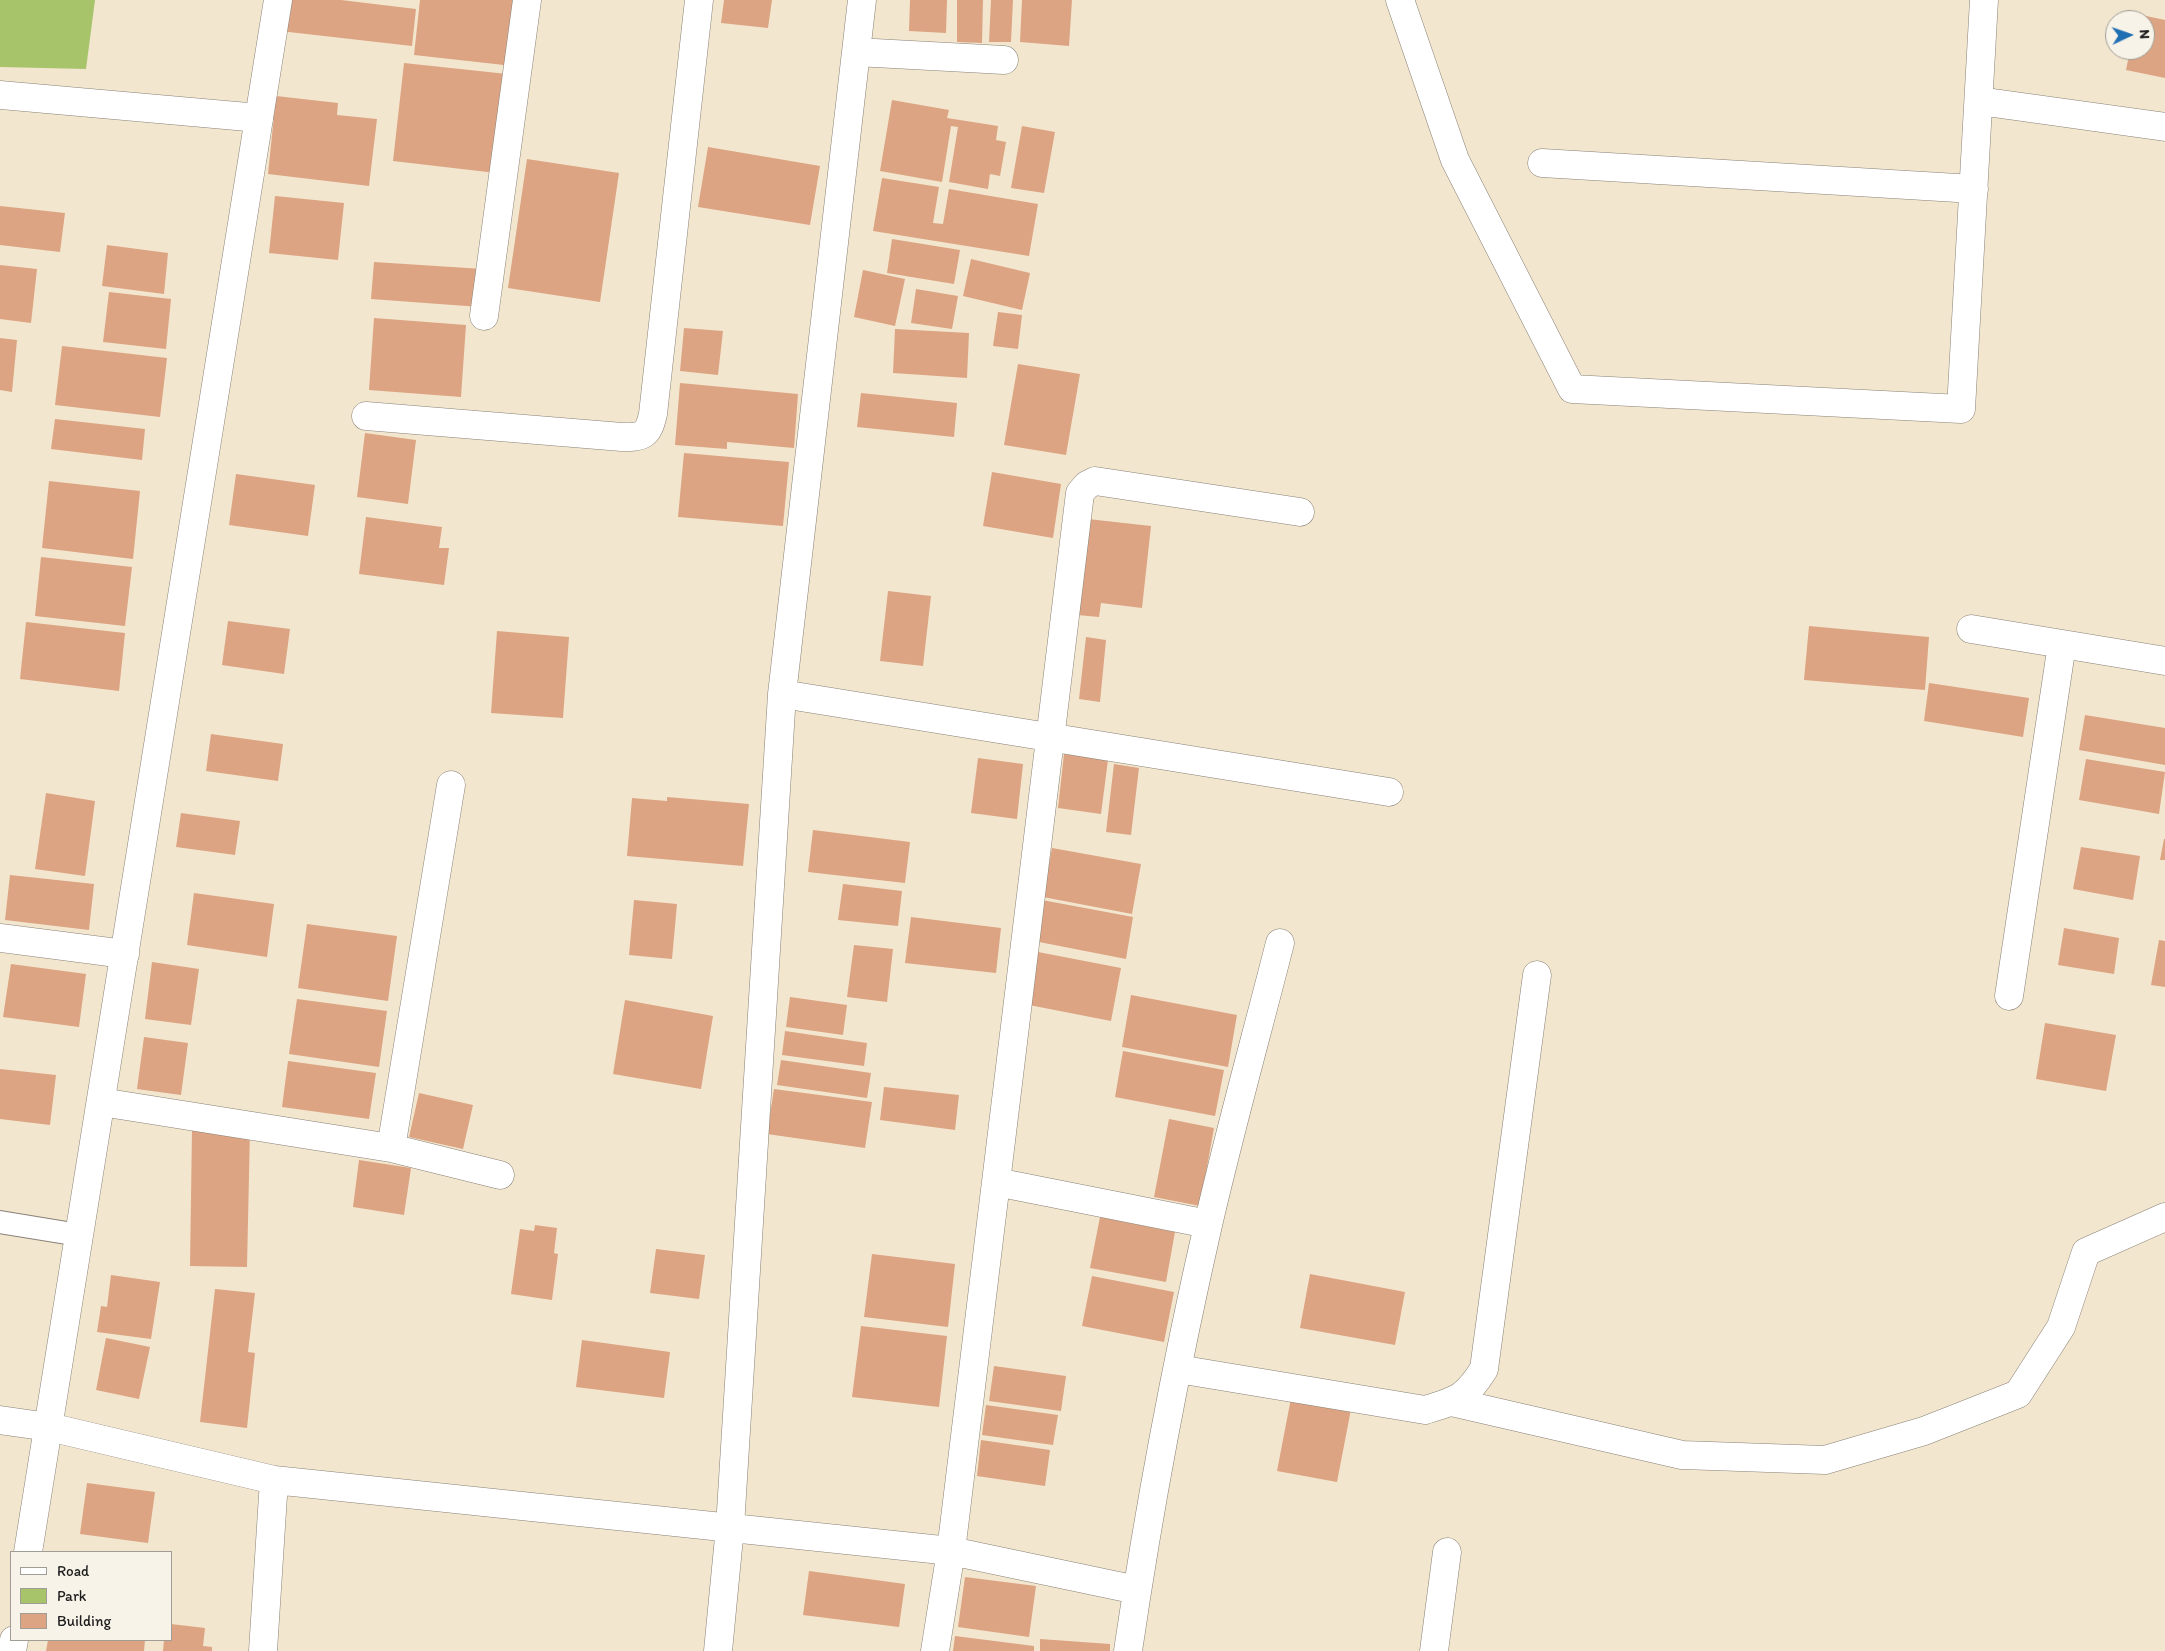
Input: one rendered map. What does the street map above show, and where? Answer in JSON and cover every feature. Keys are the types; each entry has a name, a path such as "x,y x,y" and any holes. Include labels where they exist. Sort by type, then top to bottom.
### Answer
{"street":[{"path":"28,1551 278,0"},
{"path":"484,316 527,0"},
{"path":"366,416 622,437 640,437 647,432 653,414 699,0"},
{"path":"718,1651 730,1527 782,694 862,0"},
{"path":"1400,0 1455,160 1572,389 1961,409 1984,0"},
{"path":"856,52 1004,60"},
{"path":"0,95 259,118"},
{"path":"1978,101 2165,127"},
{"path":"1542,163 1974,189"},
{"path":"935,1651 951,1551 1080,493 1095,480 1300,512"},
{"path":"1972,629 2165,661"},
{"path":"2009,996 2062,644"},
{"path":"782,694 1389,792"},
{"path":"391,1148 451,785"},
{"path":"0,938 125,954"},
{"path":"1128,1651 1137,1590 1178,1369 1208,1224 1280,943"},
{"path":"1178,1369 1425,1410 1452,1402 1471,1389 1484,1369 1537,975"},
{"path":"101,1102 391,1148 500,1175"},
{"path":"996,1182 1208,1224"},
{"path":"1452,1402 1682,1455 1825,1460 1924,1431 2018,1394 2061,1327 2086,1252 2165,1217"},
{"path":"0,1420 48,1427 274,1480 951,1551 1137,1590"},
{"path":"263,1651 274,1480"},
{"path":"1434,1651 1446,1552"}],"lane":[{"path":"0,1222 79,1235"}],"green space":[{"path":"0,0 95,0 86,69 0,67"}],"building":[{"path":"284,0 341,0 416,9 412,46 280,31"},
{"path":"420,0 520,0 513,66 414,55"},
{"path":"724,0 772,0 768,28 721,23"},
{"path":"910,0 947,0 946,33 909,31"},
{"path":"957,0 983,0 982,43 957,42"},
{"path":"991,0 1013,0 1011,42 989,42"},
{"path":"1022,0 1072,0 1069,46 1020,42"},
{"path":"2155,18 2165,20 2165,78 2126,70 2128,60 2155,60"},
{"path":"404,63 507,74 496,173 393,161"},
{"path":"276,96 338,103 337,115 377,119 369,186 268,174"},
{"path":"892,100 949,110 947,118 998,126 996,140 1006,142 1000,176 990,174 988,189 949,182 958,127 951,126 942,182 880,171"},
{"path":"1022,126 1055,132 1044,193 1011,188"},
{"path":"708,147 820,166 810,225 698,207"},
{"path":"527,159 619,173 600,302 508,288"},
{"path":"882,178 939,187 933,223 943,224 949,189 1038,204 1029,256 873,231"},
{"path":"275,196 344,203 338,260 269,253"},
{"path":"0,206 65,213 60,252 0,245"},
{"path":"892,239 960,250 954,284 887,273"},
{"path":"107,245 168,253 164,294 102,286"},
{"path":"971,259 1030,273 1022,310 963,296"},
{"path":"374,262 483,269 480,307 371,299"},
{"path":"0,265 37,269 31,323 0,319"},
{"path":"863,270 905,279 895,326 854,317"},
{"path":"916,289 958,296 952,329 911,323"},
{"path":"109,292 171,299 166,349 103,342"},
{"path":"998,312 1022,315 1018,349 993,346"},
{"path":"374,318 466,325 461,397 369,390"},
{"path":"684,328 723,331 718,375 680,371"},
{"path":"895,329 969,333 967,378 893,373"},
{"path":"0,338 17,340 12,392 0,390"},
{"path":"62,346 167,358 160,417 55,405"},
{"path":"1018,364 1080,374 1066,455 1004,445"},
{"path":"680,383 798,394 794,448 727,442 727,449 675,445"},
{"path":"861,393 957,403 954,437 857,427"},
{"path":"55,419 145,429 142,460 51,449"},
{"path":"365,433 416,440 408,504 357,497"},
{"path":"684,453 789,462 783,526 678,517"},
{"path":"992,472 1061,484 1053,538 983,526"},
{"path":"236,474 315,485 308,536 229,525"},
{"path":"49,481 140,491 133,559 42,548"},
{"path":"366,517 442,527 439,548 449,548 444,585 359,574"},
{"path":"1088,519 1151,526 1142,608 1101,603 1099,617 1077,615"},
{"path":"41,557 132,567 125,626 35,616"},
{"path":"888,591 931,596 923,666 880,661"},
{"path":"228,621 290,629 284,674 222,665"},
{"path":"26,622 125,633 119,691 20,679"},
{"path":"1809,626 1929,637 1925,690 1804,680"},
{"path":"497,631 569,637 563,718 491,713"},
{"path":"1086,637 1106,640 1100,702 1079,699"},
{"path":"1929,683 2029,698 2023,737 1924,721"},
{"path":"2085,715 2165,728 2165,765 2079,750"},
{"path":"211,734 283,744 278,781 206,771"},
{"path":"1064,754 1108,760 1101,814 1058,808"},
{"path":"978,758 1023,764 1017,819 971,813"},
{"path":"2086,759 2165,772 2159,814 2079,800"},
{"path":"1114,764 1139,768 1131,835 1106,832"},
{"path":"46,793 95,801 85,876 35,869"},
{"path":"667,797 749,804 743,866 627,856 632,798 667,801"},
{"path":"181,813 240,821 235,855 176,847"},
{"path":"813,830 910,842 905,883 808,872"},
{"path":"2164,839 2165,860 2160,860"},
{"path":"2081,847 2140,856 2133,900 2073,889"},
{"path":"1052,848 1141,864 1132,914 1043,897"},
{"path":"10,875 94,884 89,930 5,920"},
{"path":"843,884 902,891 898,926 838,920"},
{"path":"194,893 274,904 267,957 187,945"},
{"path":"634,900 677,904 672,959 629,955"},
{"path":"1042,900 1133,917 1126,959 1034,941"},
{"path":"911,917 1001,928 996,973 905,963"},
{"path":"307,924 397,936 388,1001 298,988"},
{"path":"2064,928 2119,938 2114,974 2058,965"},
{"path":"2159,940 2165,941 2165,987 2151,985"},
{"path":"854,945 893,949 887,1002 847,997"},
{"path":"1038,952 1121,968 1111,1021 1029,1005"},
{"path":"152,962 199,969 191,1025 145,1019"},
{"path":"11,964 86,974 79,1027 3,1017"},
{"path":"1131,995 1237,1015 1228,1067 1122,1047"},
{"path":"790,997 847,1005 843,1035 786,1027"},
{"path":"297,999 387,1011 379,1067 289,1054"},
{"path":"625,1000 713,1016 701,1089 613,1074"},
{"path":"2045,1023 2116,1035 2106,1091 2036,1079"},
{"path":"785,1031 867,1043 864,1066 782,1055"},
{"path":"144,1037 188,1043 181,1095 137,1089"},
{"path":"1123,1051 1224,1070 1215,1116 1115,1097"},
{"path":"781,1060 871,1073 867,1098 777,1085"},
{"path":"288,1061 376,1073 369,1119 282,1107"},
{"path":"0,1069 56,1075 50,1125 0,1119"},
{"path":"884,1087 959,1095 955,1130 880,1120"},
{"path":"774,1089 872,1102 865,1148 767,1134"},
{"path":"419,1093 473,1105 463,1149 409,1137"},
{"path":"1169,1119 1214,1128 1200,1206 1154,1197"},
{"path":"192,1129 250,1130 247,1267 190,1266"},
{"path":"359,1160 411,1168 404,1215 353,1207"},
{"path":"1100,1217 1175,1232 1166,1282 1090,1268"},
{"path":"535,1225 557,1228 554,1253 558,1254 552,1300 511,1294 520,1229 534,1231"},
{"path":"656,1249 705,1255 699,1299 650,1293"},
{"path":"872,1254 955,1264 948,1327 864,1317"},
{"path":"1310,1274 1405,1292 1395,1345 1300,1328"},
{"path":"111,1275 160,1282 151,1339 97,1332 101,1306 107,1307"},
{"path":"1092,1276 1174,1292 1164,1342 1082,1326"},
{"path":"215,1289 255,1293 248,1352 255,1353 247,1428 200,1422"},
{"path":"861,1326 947,1336 939,1407 852,1397"},
{"path":"106,1338 150,1347 139,1399 96,1390"},
{"path":"582,1340 670,1352 664,1398 576,1387"},
{"path":"994,1366 1066,1376 1061,1411 989,1401"},
{"path":"1292,1393 1352,1404 1337,1482 1277,1471"},
{"path":"986,1405 1058,1415 1053,1445 982,1435"},
{"path":"981,1440 1050,1450 1045,1486 977,1476"},
{"path":"87,1483 155,1492 148,1543 80,1534"},
{"path":"809,1571 905,1584 899,1627 803,1615"},
{"path":"965,1577 1036,1586 1029,1637 958,1627"},
{"path":"172,1624 205,1628 203,1646 212,1647 212,1651 163,1651 164,1641 172,1641"},
{"path":"955,1636 1034,1646 1034,1651 953,1651"},
{"path":"1040,1639 1110,1644 1110,1651 1040,1651"},
{"path":"48,1641 145,1641 144,1651 46,1651"}]}
